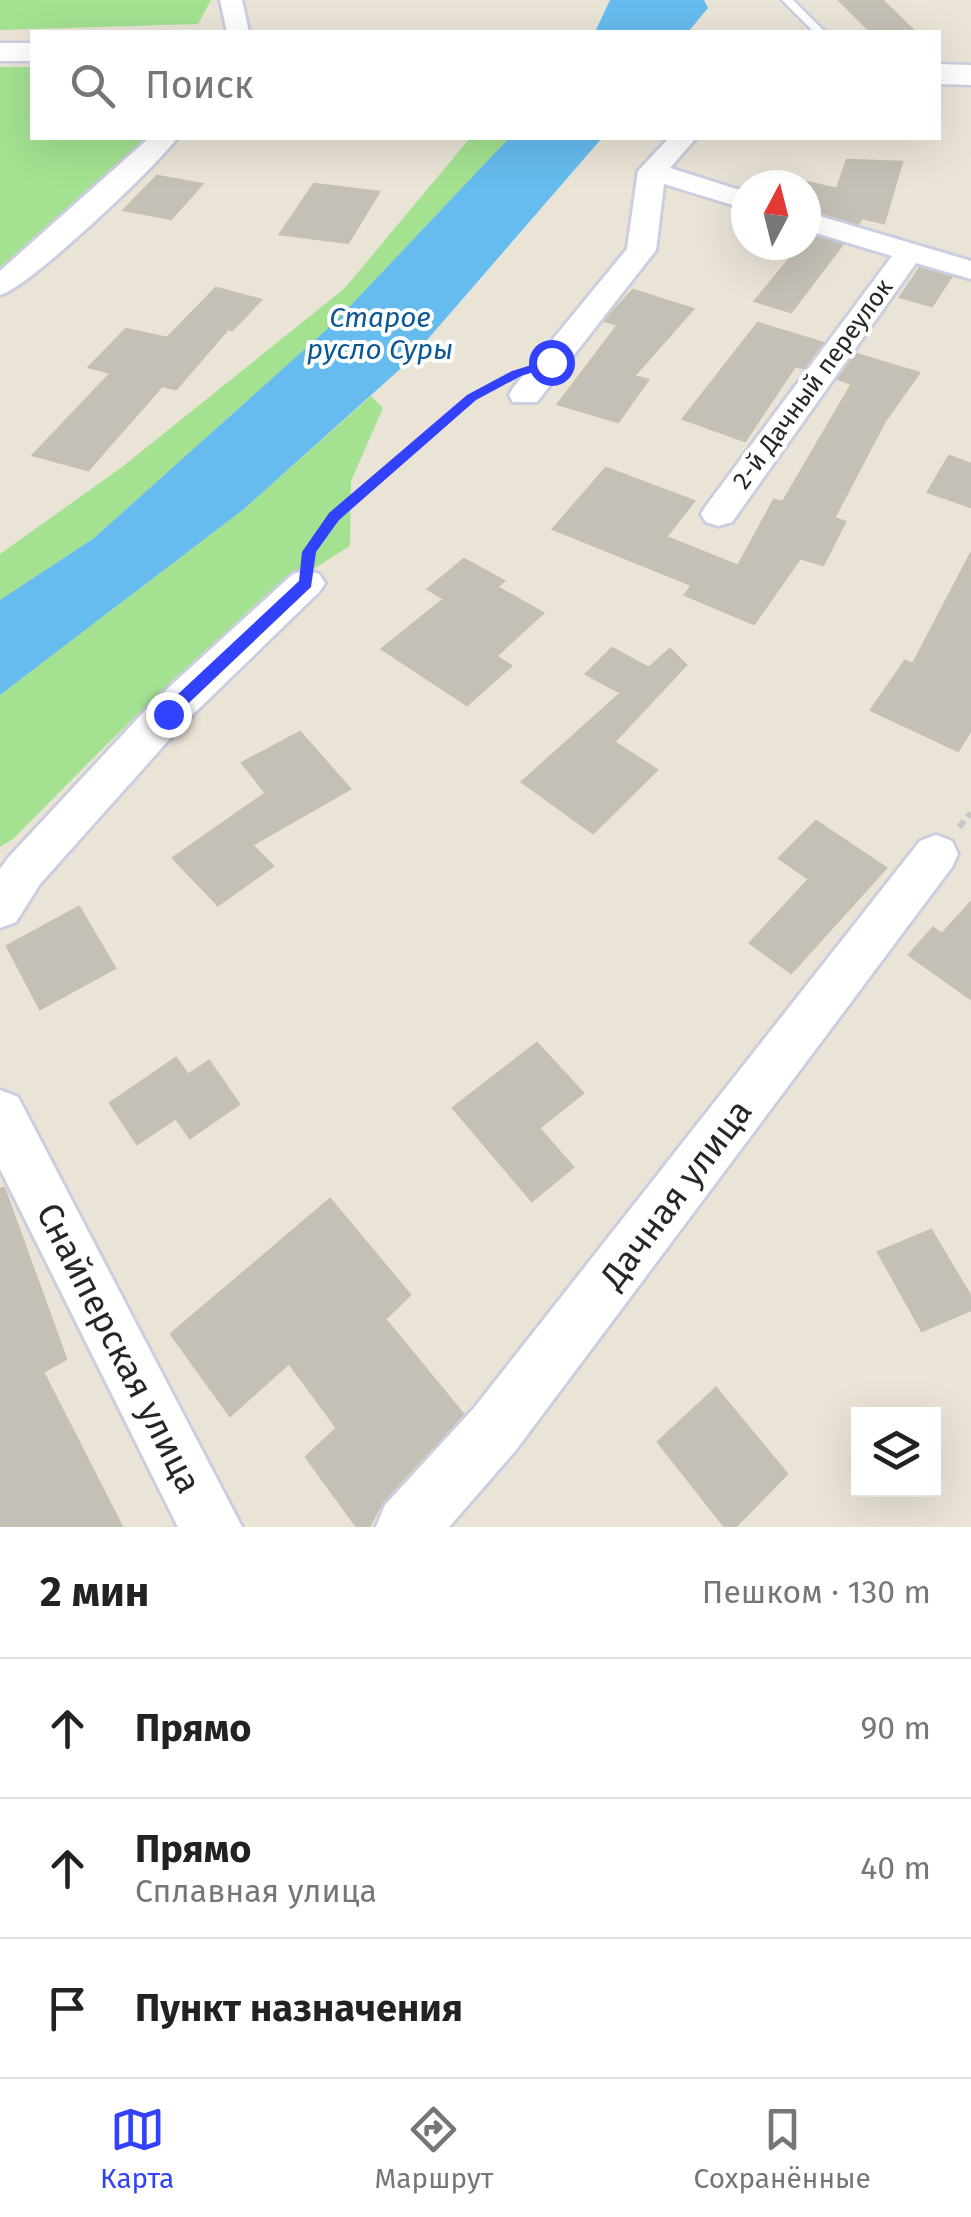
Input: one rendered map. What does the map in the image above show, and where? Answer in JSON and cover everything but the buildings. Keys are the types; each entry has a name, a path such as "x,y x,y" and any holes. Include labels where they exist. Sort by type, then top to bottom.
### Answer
{"main road":[{"path":"0,52 30,52"},
{"path":"941,74 971,75"}],"street":[{"path":"231,0 238,30"},
{"path":"0,286 40,255 162,140"},
{"path":"526,395 640,250 652,171 680,140"},
{"path":"652,171 731,196"},
{"path":"821,226 971,270"},
{"name":"2-й Дачный переулок","path":"719,514 908,254"},
{"path":"0,908 24,871 168,714 306,583"},
{"name":"Дачная улица","path":"408,1527 495,1429 936,854"},
{"name":"Снайперская улица","path":"0,1115 211,1527"}],"lane":[{"path":"786,0 818,30"}],"path":[{"path":"306,583 310,552 334,517 471,397 516,374 551,362"}],"green space":[{"path":"0,0 211,0 198,24 0,30"},
{"path":"0,67 30,67 30,140 150,140 0,272"},
{"path":"468,140 507,140 335,322 94,538 0,600 0,554 122,467 345,288"},
{"path":"371,396 383,408 351,481 350,546 303,576 215,645 132,720 13,839 0,847 0,695 244,509"}],"water":[{"path":"610,0 704,0 708,8 690,30 596,30"},
{"name":"Старое русло Суры","path":"507,140 600,140 408,362 244,509 0,695 0,600 94,538 335,322"}],"route":[{"path":"168,714 306,583 310,552 334,517 471,397 516,374 551,362"}]}
